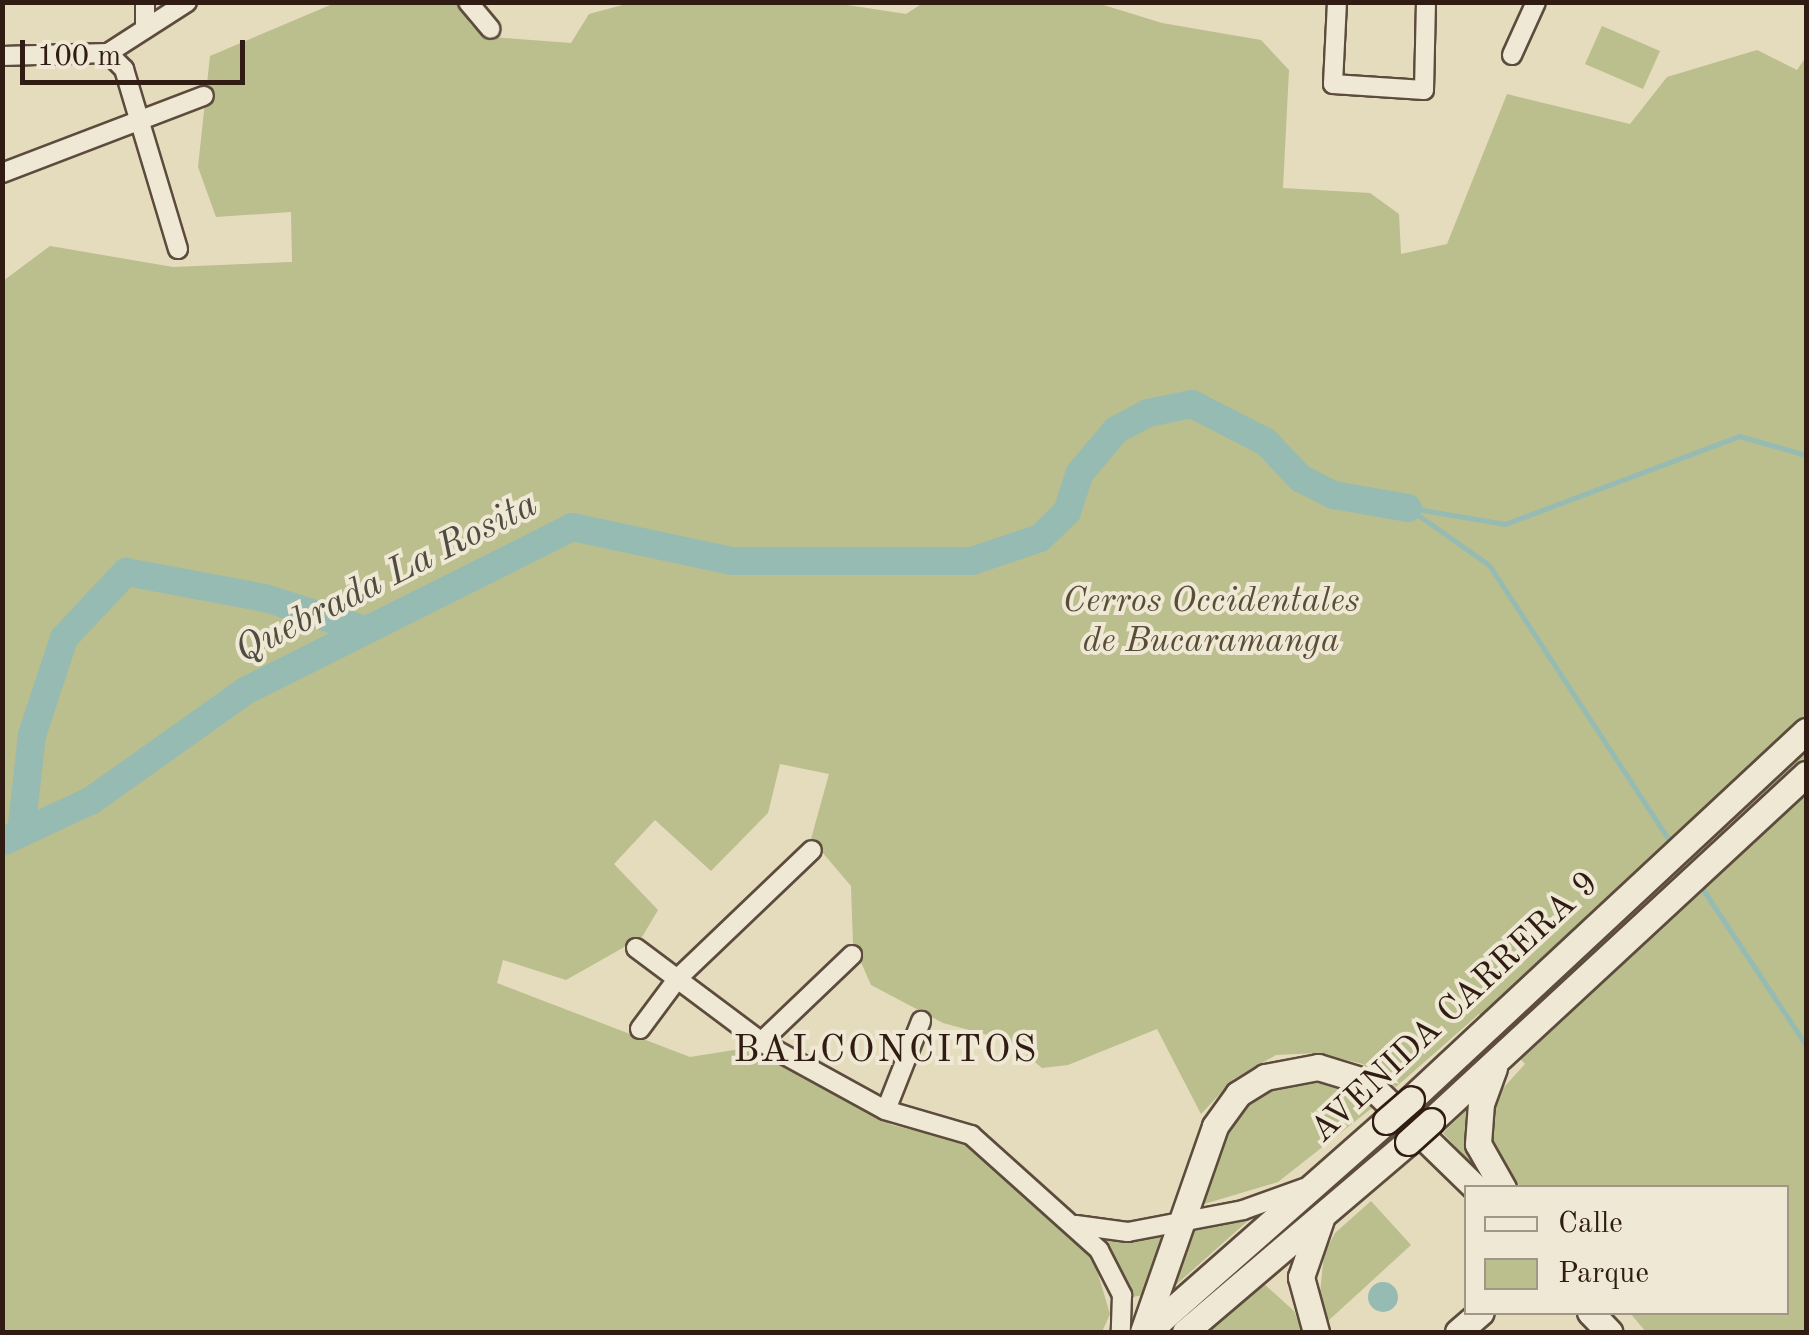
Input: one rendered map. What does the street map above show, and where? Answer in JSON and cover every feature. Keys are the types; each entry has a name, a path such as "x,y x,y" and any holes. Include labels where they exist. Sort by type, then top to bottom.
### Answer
{"main road":[{"name":"AVENIDA CARRERA 9","path":"1145,1332 1386,1121 1806,731"},
{"name":"AVENIDA CARRERA 9","path":"1185,1332 1408,1142 1806,774"},
{"path":"1501,1185 1483,1160 1477,1125 1502,1055"},
{"path":"1145,1332 1215,1126 1229,1103 1265,1077 1301,1067 1367,1082 1473,1185"},
{"path":"1316,1332 1301,1276 1323,1216"},
{"path":"1458,1332 1478,1315"}],"street":[{"path":"145,2 145,29"},
{"path":"2,56 108,53 187,2"},
{"path":"468,2 491,29"},
{"path":"1337,2 1333,84 1424,90 1426,2"},
{"path":"1512,55 1536,2"},
{"path":"108,53 124,70 178,249"},
{"path":"2,173 204,96"},
{"path":"640,1029 678,978 812,850"},
{"path":"636,948 761,1042 886,1110 971,1135 1076,1225 1117,1280 1121,1332"},
{"path":"761,1042 852,955"},
{"path":"886,1110 921,1021"},
{"path":"1076,1225 1118,1233 1244,1210 1316,1184"}],"green space":[{"name":"Cerros Occidentales de Bucaramanga","path":"828,2 906,14 923,3 1097,3 1162,23 1261,40 1289,70 1283,188 1370,193 1399,214 1401,254 1447,244 1507,94 1630,124 1667,77 1757,50 1797,70 1806,57 1806,1332 1646,1332 1632,1315 1789,1315 1789,1185 1519,1185 1495,1156 1488,1134 1495,1097 1525,1064 1479,1014 1396,1087 1363,1064 1318,1053 1276,1055 1234,1079 1201,1114 1157,1029 1068,1065 1042,1068 1010,1041 943,1023 871,985 853,944 851,886 811,839 829,774 780,764 768,813 711,871 655,820 614,864 658,910 642,937 566,980 503,960 497,983 690,1057 753,1047 892,1125 965,1142 1077,1240 1095,1264 1110,1314 1102,1332 3,1332 3,281 50,246 173,267 292,262 291,212 216,217 198,167 210,56 335,3 458,3 471,25 491,37 571,43 589,14 630,3"},
{"path":"1602,26 1660,51 1643,89 1585,64"},
{"path":"1323,1081 1358,1090 1377,1104 1278,1182 1204,1204 1229,1124 1254,1098 1286,1085"},
{"path":"1467,1109 1470,1137 1492,1185 1491,1185 1443,1133"},
{"path":"1371,1201 1411,1245 1328,1321 1319,1303 1324,1254 1335,1233"},
{"path":"1250,1219 1169,1291 1190,1226"},
{"path":"1168,1231 1148,1294 1133,1297 1106,1238"},
{"path":"1263,1283 1294,1311 1303,1332 1206,1332"}],"water":[{"path":"1383,1282 1393,1287 1398,1297 1393,1307 1383,1312 1373,1307 1368,1297 1373,1287"}],"waterway":[{"name":"Quebrada La Rosita","path":"2,842 92,800 247,690 572,527 732,561 972,561 1040,538 1067,512 1079,474 1116,430 1148,413 1192,404 1266,442 1300,478 1334,495 1408,508"},
{"name":"Quebrada La Rosita","path":"1411,508 1505,524 1739,436 1806,455"},
{"path":"1408,508 1489,565 1671,843"},
{"path":"21,833 32,735 64,638 126,572 265,598 366,630"},
{"path":"1700,885 1806,1045"}],"district":[{"name":"BALCONCITOS","path":"886,1052"}]}
